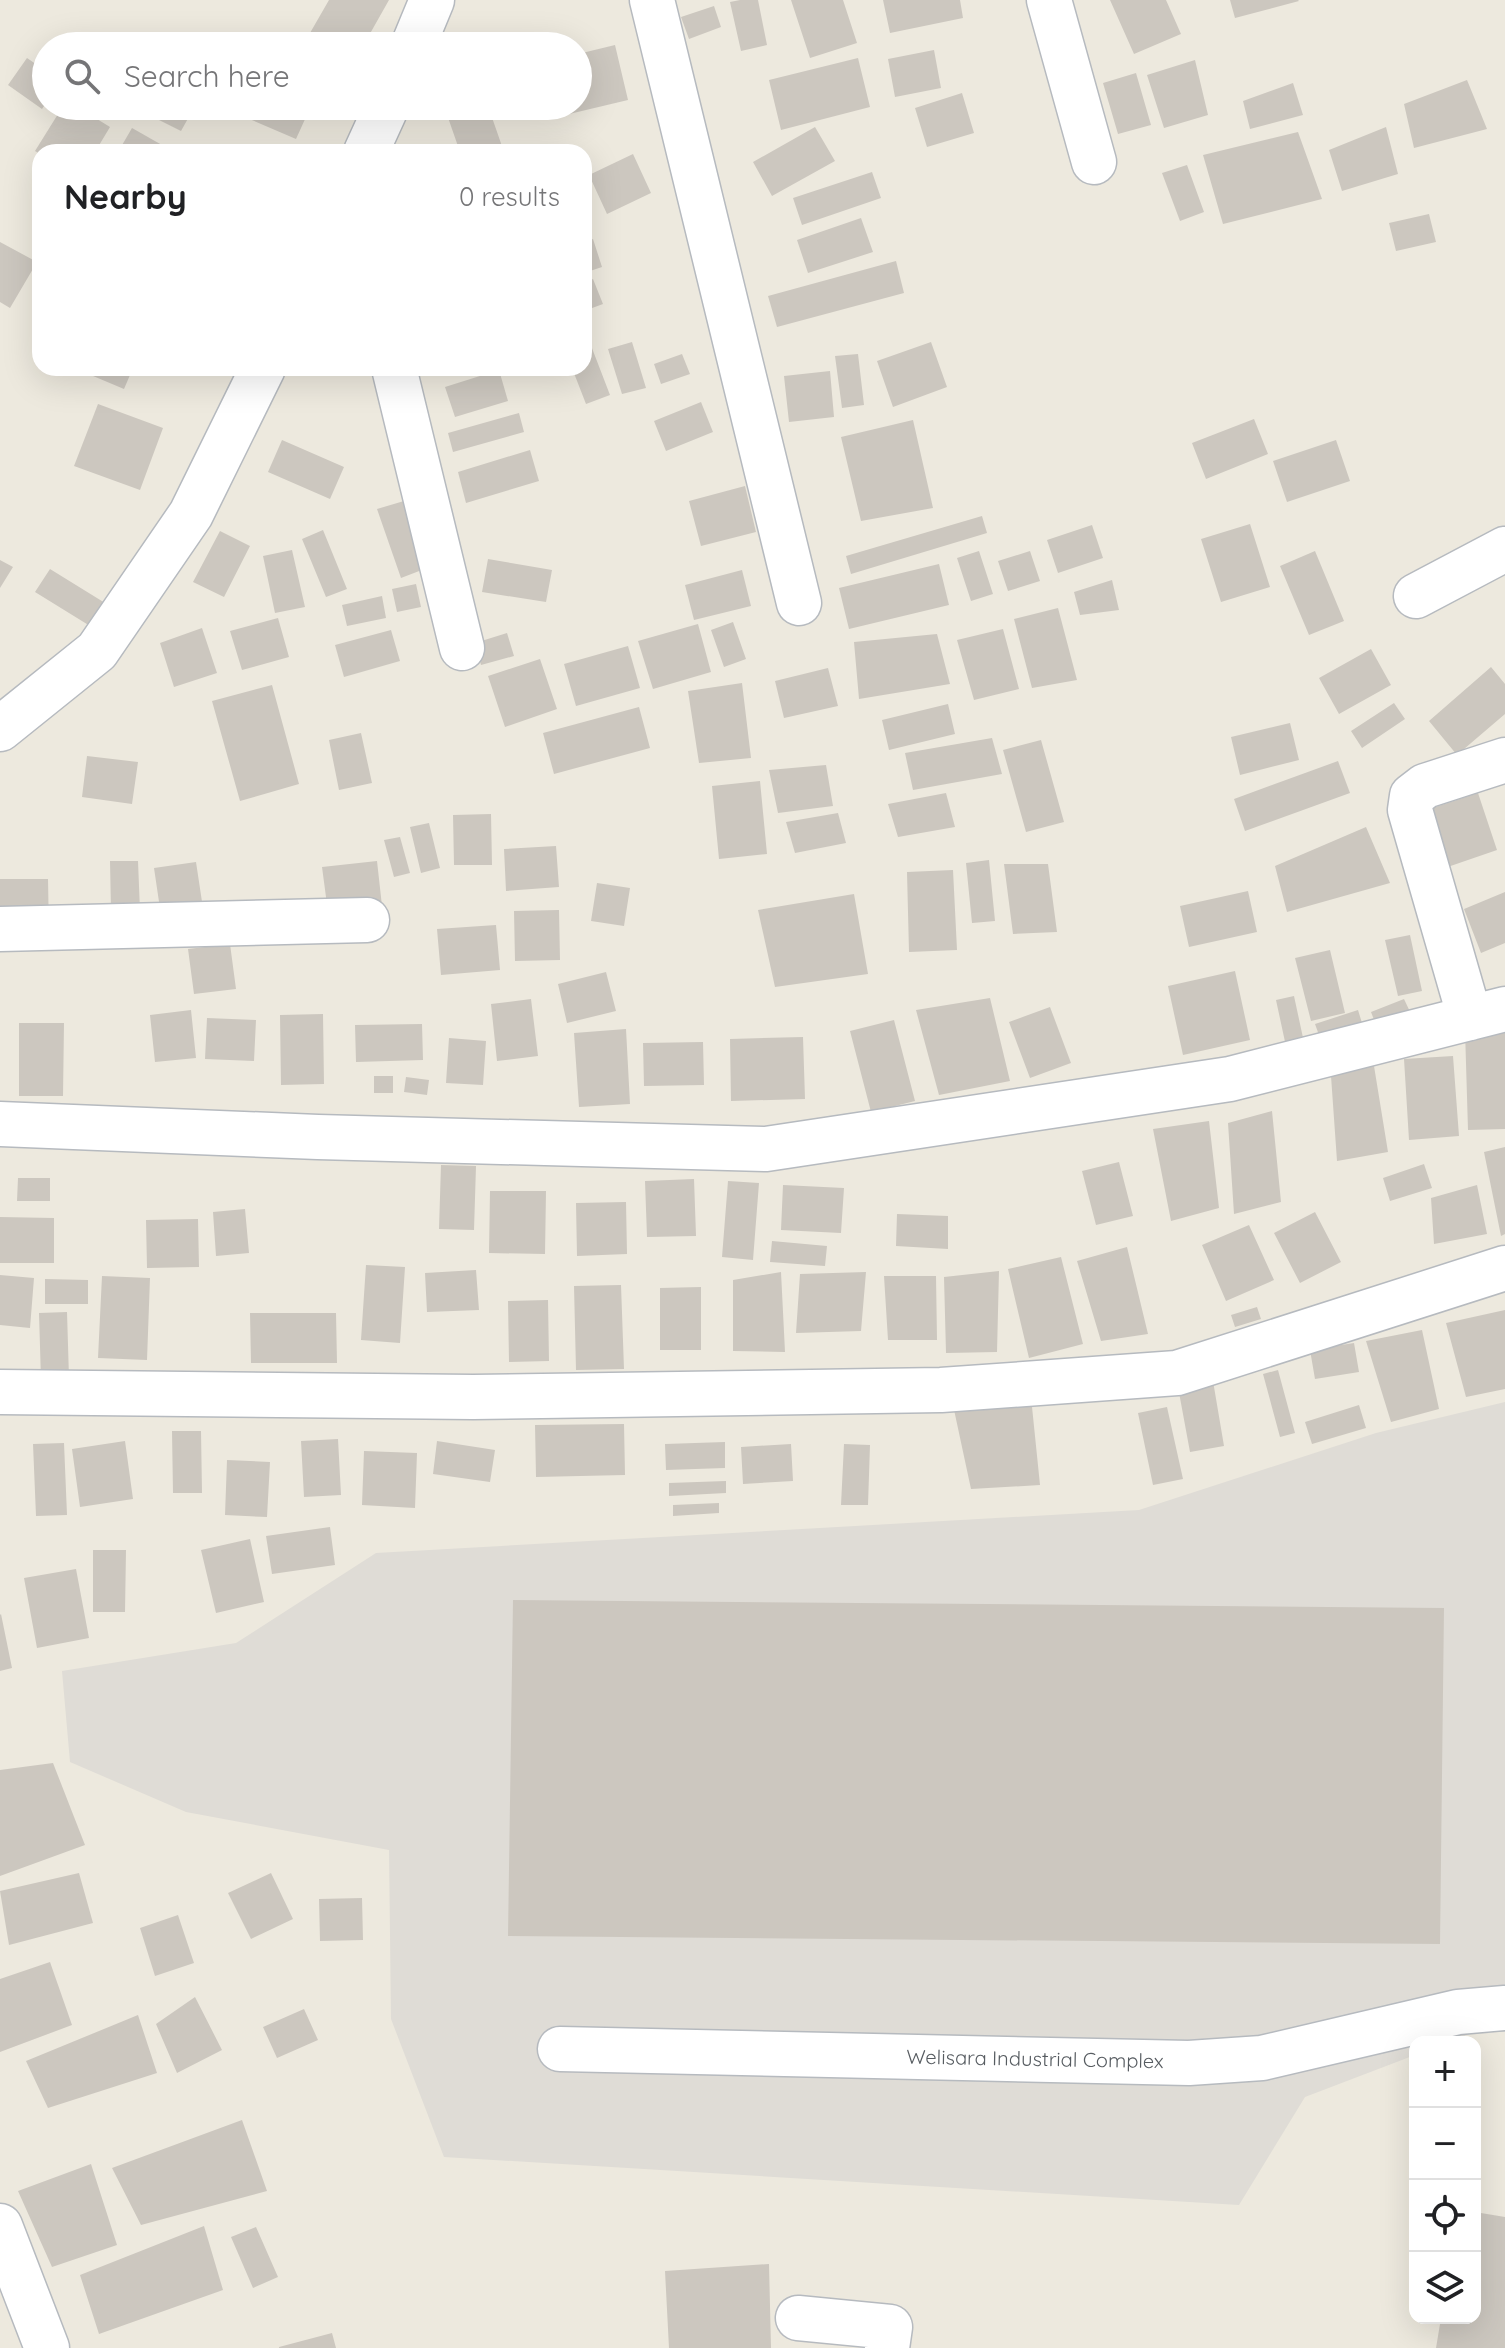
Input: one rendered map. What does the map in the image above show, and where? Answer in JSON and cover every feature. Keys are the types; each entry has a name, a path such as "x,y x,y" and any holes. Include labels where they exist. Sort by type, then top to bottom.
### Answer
{"street":[{"path":"419,32 432,0"},
{"path":"652,0 799,603"},
{"path":"1049,0 1094,162"},
{"path":"370,144 381,120"},
{"path":"0,729 97,651 191,514 259,376"},
{"path":"396,376 462,648"},
{"path":"1416,596 1505,549"},
{"path":"0,1124 318,1137 766,1149 1230,1079 1488,1013 1410,810 1412,796 1425,786 1505,760"},
{"path":"0,929 367,920"},
{"path":"0,1392 473,1397 941,1390 1177,1373 1505,1268"},
{"name":"Welisara Industrial Complex","path":"560,2049 1189,2063 1262,2058 1458,2012 1505,2008"},
{"path":"0,2226 47,2348"},
{"path":"798,2318 890,2327 887,2348"}],"shaded area":[{"path":"1505,1402 1505,2032 1409,2036 1409,2057 1305,2097 1239,2205 444,2157 391,2019 389,1850 186,1812 70,1762 62,1671 236,1643 376,1553 1139,1510 1376,1433"}],"building":[{"path":"329,0 389,0 371,32 311,32"},
{"path":"758,0 767,45 741,51 730,2"},
{"path":"791,0 843,0 857,43 810,58"},
{"path":"883,0 960,0 963,18 890,33"},
{"path":"1110,0 1166,0 1181,34 1134,54"},
{"path":"1230,0 1298,0 1299,1 1235,18"},
{"path":"714,6 721,27 689,39 681,17"},
{"path":"615,45 628,100 592,109 592,51"},
{"path":"934,50 941,88 895,97 888,59"},
{"path":"27,58 32,61 32,102 8,85"},
{"path":"858,58 870,107 781,130 769,80"},
{"path":"1195,60 1208,115 1164,128 1147,75"},
{"path":"1136,73 1151,125 1118,134 1103,83"},
{"path":"1467,80 1487,129 1414,148 1404,104"},
{"path":"1293,83 1303,115 1250,129 1243,101"},
{"path":"962,93 974,133 927,147 915,108"},
{"path":"54,120 99,120 110,127 100,144 39,144"},
{"path":"159,120 187,120 181,131"},
{"path":"252,120 305,120 296,139"},
{"path":"449,120 493,120 501,144 457,144"},
{"path":"815,127 835,161 772,196 753,162"},
{"path":"1386,127 1398,174 1342,191 1329,150"},
{"path":"132,128 160,144 123,144"},
{"path":"1298,132 1322,199 1223,224 1203,155"},
{"path":"633,154 651,193 607,214 592,182 592,174"},
{"path":"1187,165 1204,212 1180,221 1162,173"},
{"path":"872,172 881,198 802,225 793,198"},
{"path":"1429,214 1436,242 1396,251 1389,223"},
{"path":"861,218 873,252 808,273 797,240"},
{"path":"592,239 602,267 592,270"},
{"path":"0,242 32,259 32,271 10,308 0,302"},
{"path":"896,261 904,293 777,327 768,296"},
{"path":"592,279 603,304 592,308"},
{"path":"632,342 646,388 622,394 608,349"},
{"path":"931,342 947,387 893,407 877,361"},
{"path":"592,348 610,395 586,404 575,376 592,376"},
{"path":"682,354 690,374 661,384 654,364"},
{"path":"858,354 864,405 842,408 835,356"},
{"path":"830,371 834,417 789,422 784,376"},
{"path":"93,376 130,376 124,389"},
{"path":"480,376 501,376 508,401 455,417 445,387"},
{"path":"701,402 713,432 666,451 654,421"},
{"path":"98,404 163,428 140,490 74,466"},
{"path":"519,413 524,432 453,452 448,433"},
{"path":"1254,419 1268,454 1206,479 1192,443"},
{"path":"913,420 933,508 861,521 841,437"},
{"path":"282,440 344,467 330,499 268,472"},
{"path":"1336,440 1350,481 1287,502 1273,461"},
{"path":"530,450 539,481 466,503 458,472"},
{"path":"745,486 756,532 701,546 689,501"},
{"path":"404,501 427,568 401,578 377,509"},
{"path":"982,516 987,533 851,574 846,556"},
{"path":"1250,524 1270,587 1221,602 1201,539"},
{"path":"1092,525 1103,558 1058,573 1047,540"},
{"path":"323,530 347,589 326,597 302,539"},
{"path":"220,531 250,546 224,597 193,582"},
{"path":"292,550 305,607 275,613 263,556"},
{"path":"979,551 993,594 971,601 957,558"},
{"path":"1030,551 1040,581 1008,591 998,561"},
{"path":"1315,551 1344,621 1309,635 1280,566"},
{"path":"488,559 552,570 546,602 482,592"},
{"path":"0,560 13,567 0,588"},
{"path":"939,564 949,605 849,629 839,588"},
{"path":"50,569 118,611 103,634 35,592"},
{"path":"742,570 751,606 694,620 685,585"},
{"path":"1112,580 1119,610 1080,615 1074,592"},
{"path":"416,584 421,607 397,612 392,589"},
{"path":"382,596 386,618 347,626 342,605"},
{"path":"1058,608 1077,680 1032,688 1014,619"},
{"path":"278,618 289,657 242,670 230,631"},
{"path":"733,622 746,659 724,667 711,630"},
{"path":"698,624 711,672 653,689 638,641"},
{"path":"202,628 217,673 174,687 160,643"},
{"path":"1003,629 1019,689 974,700 957,640"},
{"path":"391,630 400,661 344,677 335,645"},
{"path":"507,633 514,656 481,665 475,643"},
{"path":"937,634 950,684 859,699 854,642"},
{"path":"628,646 640,688 576,706 564,664"},
{"path":"1371,649 1391,685 1339,714 1319,678"},
{"path":"540,659 557,709 505,727 488,676"},
{"path":"1491,667 1505,684 1505,714 1457,755 1429,721"},
{"path":"828,668 838,706 784,718 775,681"},
{"path":"742,683 751,758 699,763 688,691"},
{"path":"272,685 299,784 240,801 212,701"},
{"path":"1394,703 1405,719 1362,748 1351,731"},
{"path":"948,704 955,734 889,750 882,720"},
{"path":"639,707 650,748 554,774 543,733"},
{"path":"1290,723 1299,760 1240,775 1231,737"},
{"path":"361,733 372,783 339,790 329,740"},
{"path":"992,738 1002,774 913,790 905,753"},
{"path":"1041,740 1064,822 1026,832 1003,750"},
{"path":"87,756 138,762 132,804 82,797"},
{"path":"1338,761 1350,793 1245,831 1234,799"},
{"path":"826,765 833,806 778,813 769,770"},
{"path":"760,781 767,854 719,859 712,786"},
{"path":"946,793 955,827 898,837 888,804"},
{"path":"1478,793 1497,850 1436,871 1417,813"},
{"path":"838,813 846,843 795,853 786,822"},
{"path":"491,814 492,865 454,865 453,815"},
{"path":"429,823 440,868 421,873 410,827"},
{"path":"1366,827 1390,883 1287,912 1275,866"},
{"path":"400,837 410,873 394,877 384,840"},
{"path":"556,846 559,887 506,891 504,849"},
{"path":"989,860 995,921 972,923 966,863"},
{"path":"110,861 138,861 140,911 111,911"},
{"path":"377,861 382,906 328,912 322,867"},
{"path":"196,862 204,915 162,922 154,868"},
{"path":"1004,864 1048,864 1057,932 1013,934"},
{"path":"953,870 957,950 909,952 907,872"},
{"path":"0,879 48,879 49,933 0,934"},
{"path":"597,883 630,888 624,926 591,921"},
{"path":"1248,891 1257,932 1189,947 1180,906"},
{"path":"1505,892 1505,943 1481,953 1464,909"},
{"path":"854,894 868,974 775,987 758,910"},
{"path":"559,910 560,960 515,961 514,911"},
{"path":"496,925 500,970 441,975 437,929"},
{"path":"1410,935 1422,991 1398,996 1385,940"},
{"path":"230,944 236,989 194,994 188,949"},
{"path":"1330,950 1345,1013 1311,1021 1295,958"},
{"path":"1235,971 1250,1040 1183,1055 1168,986"},
{"path":"606,972 616,1011 567,1023 558,984"},
{"path":"1294,996 1305,1047 1287,1051 1276,1000"},
{"path":"990,998 1010,1081 939,1095 916,1010"},
{"path":"531,999 538,1056 497,1061 491,1004"},
{"path":"1404,999 1412,1016 1378,1030 1371,1012"},
{"path":"1050,1007 1071,1063 1030,1078 1009,1022"},
{"path":"191,1010 196,1058 155,1062 150,1015"},
{"path":"1358,1010 1366,1036 1324,1049 1315,1024"},
{"path":"323,1014 324,1084 281,1085 280,1015"},
{"path":"207,1018 256,1020 254,1061 205,1059"},
{"path":"894,1020 915,1101 871,1112 850,1031"},
{"path":"19,1023 64,1023 63,1096 19,1096"},
{"path":"422,1024 423,1060 356,1062 355,1025"},
{"path":"626,1029 630,1104 579,1107 574,1033"},
{"path":"1505,1029 1505,1129 1468,1130 1465,1030"},
{"path":"803,1037 805,1099 731,1101 730,1039"},
{"path":"449,1038 486,1041 483,1085 446,1083"},
{"path":"703,1042 704,1085 644,1086 643,1043"},
{"path":"1453,1056 1459,1136 1409,1140 1404,1059"},
{"path":"1374,1066 1388,1152 1337,1161 1331,1076"},
{"path":"374,1076 393,1076 393,1093 374,1093"},
{"path":"406,1077 429,1080 427,1095 404,1092"},
{"path":"1272,1111 1281,1202 1234,1214 1228,1123"},
{"path":"1209,1121 1219,1208 1171,1221 1153,1129"},
{"path":"1505,1147 1505,1234 1501,1236 1484,1152"},
{"path":"1119,1162 1133,1216 1096,1225 1082,1171"},
{"path":"1424,1164 1432,1188 1390,1201 1383,1178"},
{"path":"441,1165 476,1166 474,1230 439,1229"},
{"path":"18,1178 50,1178 50,1201 17,1201"},
{"path":"694,1179 696,1236 647,1237 645,1181"},
{"path":"728,1181 759,1183 753,1260 722,1257"},
{"path":"783,1185 844,1188 841,1233 781,1230"},
{"path":"1477,1185 1487,1234 1434,1244 1431,1198"},
{"path":"490,1191 546,1191 545,1254 489,1253"},
{"path":"626,1202 627,1254 577,1256 576,1203"},
{"path":"245,1209 249,1253 216,1256 213,1212"},
{"path":"1315,1212 1341,1262 1300,1283 1274,1233"},
{"path":"897,1214 948,1216 948,1249 896,1246"},
{"path":"0,1217 54,1218 54,1263 0,1263"},
{"path":"198,1219 199,1267 147,1268 146,1220"},
{"path":"1249,1225 1274,1280 1226,1301 1202,1245"},
{"path":"772,1241 827,1246 825,1266 770,1262"},
{"path":"1127,1247 1148,1334 1101,1341 1077,1261"},
{"path":"1061,1257 1083,1344 1029,1358 1008,1269"},
{"path":"366,1265 405,1267 400,1343 361,1340"},
{"path":"476,1270 479,1310 427,1312 425,1273"},
{"path":"999,1271 997,1352 946,1353 944,1277"},
{"path":"781,1272 785,1352 733,1351 733,1280"},
{"path":"866,1272 861,1331 796,1333 800,1274"},
{"path":"0,1275 34,1278 30,1328 0,1325"},
{"path":"102,1276 150,1278 147,1360 98,1358"},
{"path":"884,1276 936,1276 937,1340 888,1340"},
{"path":"45,1279 88,1280 88,1304 45,1304"},
{"path":"621,1285 624,1369 576,1370 574,1286"},
{"path":"701,1287 701,1350 660,1350 660,1288"},
{"path":"548,1300 549,1361 509,1362 508,1301"},
{"path":"1257,1307 1261,1319 1235,1327 1231,1315"},
{"path":"1505,1310 1505,1389 1466,1397 1446,1323"},
{"path":"67,1312 69,1378 41,1380 39,1313"},
{"path":"250,1313 336,1313 337,1363 251,1363"},
{"path":"1422,1330 1439,1409 1391,1422 1366,1341"},
{"path":"1354,1343 1359,1372 1315,1379 1310,1350"},
{"path":"1278,1370 1295,1433 1280,1437 1263,1374"},
{"path":"1213,1381 1224,1446 1190,1452 1178,1387"},
{"path":"1031,1397 1040,1485 971,1489 953,1405"},
{"path":"1359,1405 1366,1428 1312,1444 1305,1422"},
{"path":"1167,1407 1183,1479 1153,1485 1138,1413"},
{"path":"624,1424 625,1475 536,1477 535,1425"},
{"path":"172,1431 201,1431 202,1493 173,1493"},
{"path":"338,1439 341,1495 304,1497 301,1441"},
{"path":"125,1441 133,1499 80,1507 72,1449"},
{"path":"437,1441 495,1450 490,1482 433,1474"},
{"path":"725,1442 725,1468 666,1470 665,1444"},
{"path":"64,1443 67,1515 36,1516 33,1444"},
{"path":"791,1444 793,1481 743,1484 741,1447"},
{"path":"844,1444 870,1445 868,1505 841,1505"},
{"path":"364,1451 417,1453 415,1508 362,1505"},
{"path":"227,1460 270,1462 267,1517 225,1515"},
{"path":"726,1481 726,1493 669,1496 669,1483"},
{"path":"719,1503 719,1513 673,1516 673,1505"},
{"path":"330,1527 335,1565 272,1574 266,1536"},
{"path":"250,1539 264,1602 216,1613 201,1550"},
{"path":"93,1550 126,1550 125,1612 93,1612"},
{"path":"76,1569 89,1638 37,1648 24,1578"},
{"path":"513,1600 1444,1608 1440,1944 508,1936"},
{"path":"0,1615 12,1668 0,1671"},
{"path":"53,1763 85,1845 0,1876 0,1770"},
{"path":"79,1873 93,1923 9,1945 0,1891"},
{"path":"271,1873 293,1919 251,1939 228,1893"},
{"path":"362,1898 363,1940 320,1941 319,1899"},
{"path":"178,1915 194,1963 155,1976 140,1928"},
{"path":"50,1962 72,2025 0,2052 0,1979"},
{"path":"195,1997 222,2050 177,2073 156,2024"},
{"path":"304,2009 318,2040 277,2058 263,2027"},
{"path":"138,2015 157,2073 48,2108 26,2061"},
{"path":"242,2120 267,2191 141,2225 112,2168"},
{"path":"91,2164 117,2245 52,2267 18,2191"},
{"path":"1481,2213 1505,2217 1505,2348 1436,2348 1440,2324 1481,2324"},
{"path":"204,2226 223,2290 99,2334 80,2275"},
{"path":"256,2227 278,2277 253,2288 231,2237"},
{"path":"769,2264 771,2348 669,2348 665,2271"},
{"path":"332,2333 336,2348 279,2348 279,2347"}]}
